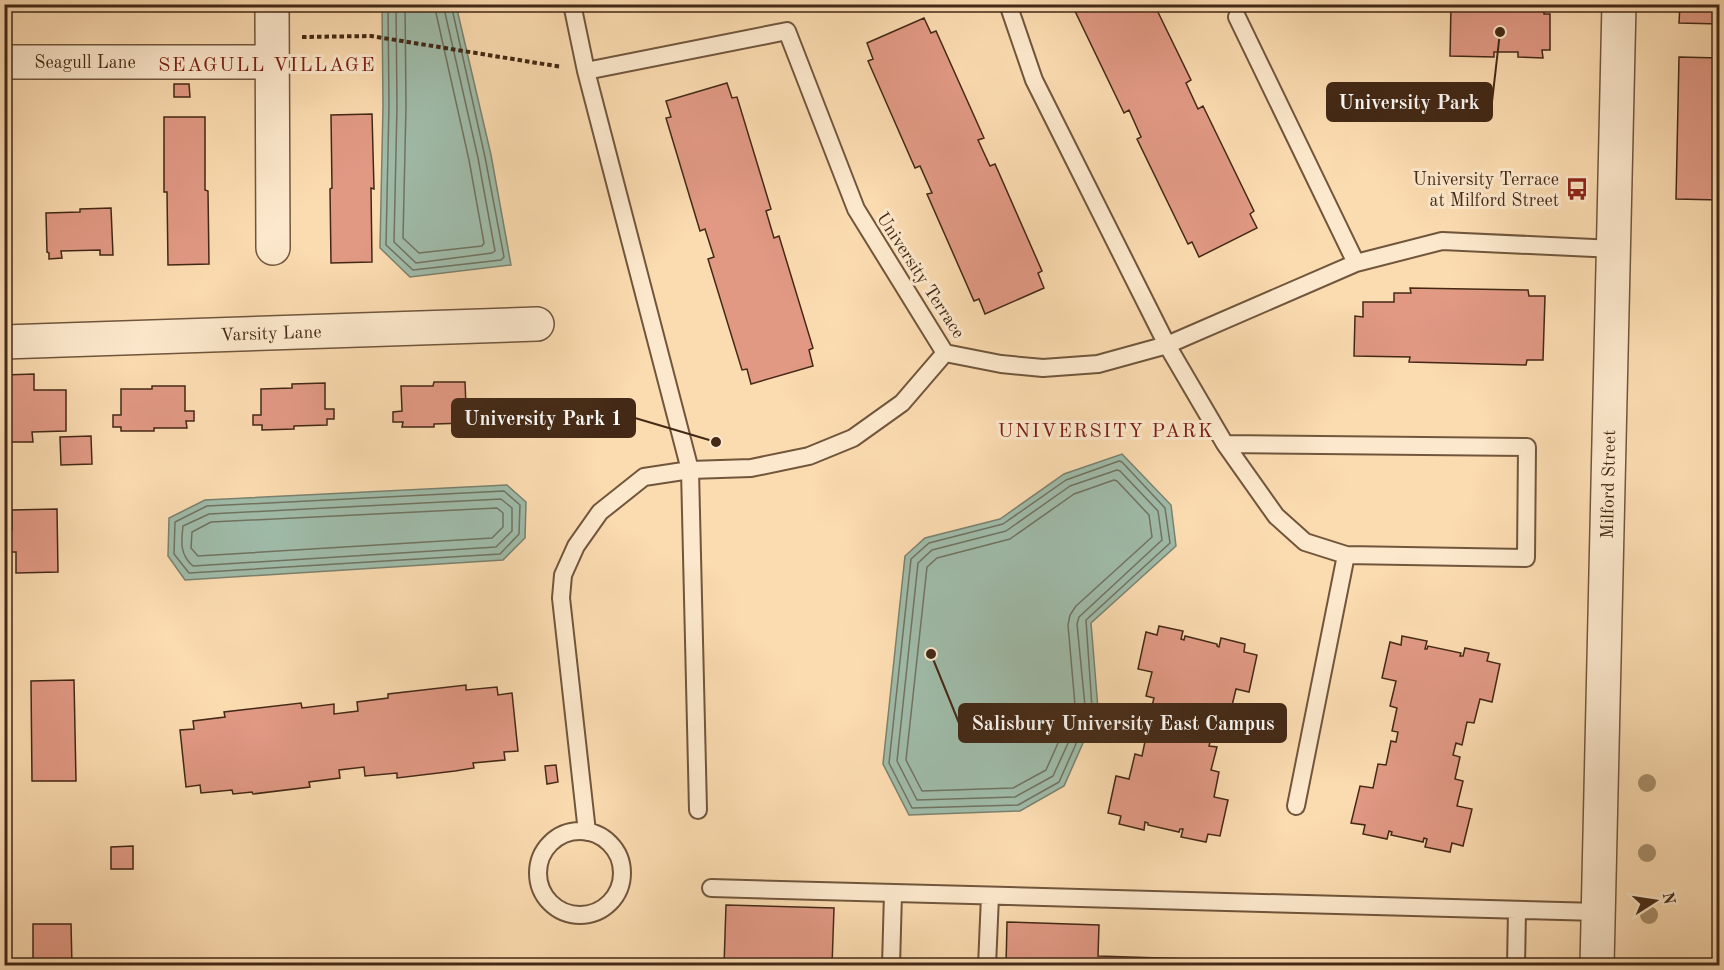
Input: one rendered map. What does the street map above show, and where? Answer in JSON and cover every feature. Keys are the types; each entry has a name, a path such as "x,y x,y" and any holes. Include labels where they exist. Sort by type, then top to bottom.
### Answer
{"street":[{"path":"272,4 273,248"},
{"name":"Milford Street","path":"1596,966 1619,4"},
{"name":"Seagull Lane","path":"4,62 272,50"},
{"name":"Varsity Lane","path":"4,342 537,324"}],"lane":[{"path":"572,4 586,71 690,470 698,810"},
{"path":"1008,4 1034,80 1167,345 1225,444 1276,516 1305,542 1346,555 1527,558 1527,447 1225,444"},
{"path":"1237,17 1356,263"},
{"name":"University Terrace","path":"586,71 787,31 856,210 945,354 1001,364 1043,368 1098,364 1167,345 1356,263 1442,241 1614,249"},
{"path":"587,832 561,598 563,575 576,546 600,512 644,477 690,470 751,468 809,456 853,438 902,403 945,354"},
{"path":"1296,806 1346,555"},
{"path":"575,831 587,832 600,836 610,844 618,856 621,882 615,895 595,912 582,915 568,913 556,908 546,899 540,887 539,862 544,850 553,840 575,831"},
{"path":"711,888 1598,912"},
{"path":"891,966 893,893"},
{"path":"987,966 990,896"},
{"path":"1516,966 1517,910"}],"path":[{"path":"272,50 371,36 586,71"}],"water":[{"path":"382,5 456,5 491,155 511,265 410,277 380,248 383,105"},
{"path":"1122,454 1171,505 1176,546 1091,623 1098,709 1064,786 1020,811 909,815 883,764 905,556 925,538 1000,519 1064,474"},
{"path":"507,485 526,502 525,538 503,560 185,580 168,556 169,518 205,500"}],"building":[{"path":"162,4 203,4 204,9 163,11"},
{"path":"642,4 693,4 643,9"},
{"path":"1077,4 1154,4 1191,80 1186,83 1198,109 1203,106 1254,211 1250,214 1257,228 1199,257 1192,242 1188,244 1137,139 1141,137 1129,110 1124,113 1073,7"},
{"path":"1542,4 1544,14 1550,14 1550,50 1542,50 1543,58 1518,57 1518,52 1494,52 1494,57 1450,56 1451,5"},
{"path":"1680,4 1720,4 1720,24 1679,23"},
{"path":"924,18 931,33 936,31 984,138 978,140 990,166 995,164 1042,271 1038,273 1044,288 985,314 979,299 974,301 927,194 932,193 920,166 915,168 868,61 873,59 867,43"},
{"path":"1679,57 1720,58 1720,200 1676,199"},
{"path":"727,83 732,98 737,97 771,209 766,211 774,238 779,236 813,348 809,350 813,366 751,384 747,369 742,370 708,259 714,257 705,229 700,231 666,118 671,117 666,101"},
{"path":"174,84 189,84 190,97 174,97"},
{"path":"372,114 374,189 371,188 372,262 331,263 331,115"},
{"path":"164,117 205,117 205,190 208,191 209,264 168,265 167,192 164,192"},
{"path":"4,183 8,297 4,297"},
{"path":"111,208 113,255 100,255 100,250 61,251 62,258 49,259 46,213"},
{"path":"1410,288 1528,290 1529,296 1545,296 1543,360 1527,360 1526,365 1409,362 1410,357 1354,356 1355,316 1363,317 1363,302 1394,302 1394,293 1411,293"},
{"path":"34,374 34,390 66,390 66,431 32,432 33,442 4,442 4,375"},
{"path":"434,382 465,382 466,406 475,407 475,418 466,418 466,423 434,424 434,427 402,427 403,422 393,422 393,412 402,411 401,386 433,386"},
{"path":"325,383 325,409 334,409 334,419 327,419 327,425 262,430 262,425 253,425 253,415 261,415 261,389 292,388 292,384"},
{"path":"152,386 185,386 185,411 194,411 194,421 186,421 187,428 154,428 154,431 121,431 121,427 113,427 113,415 121,415 121,389 152,389"},
{"path":"91,436 92,464 61,465 60,437"},
{"path":"57,509 58,572 16,573 16,552 8,552 8,530 12,530 12,510"},
{"path":"1159,626 1183,631 1181,639 1184,640 1185,636 1217,644 1219,647 1221,638 1245,644 1244,652 1257,655 1249,692 1236,689 1230,714 1223,712 1218,735 1212,734 1209,746 1217,747 1211,770 1219,772 1214,797 1228,800 1220,836 1208,834 1206,842 1181,837 1183,829 1179,832 1148,825 1145,822 1144,830 1119,824 1121,816 1108,813 1116,776 1129,779 1135,754 1142,756 1147,732 1152,733 1155,723 1148,722 1154,698 1146,696 1152,672 1138,669 1146,632 1157,635"},
{"path":"1402,636 1427,641 1425,649 1428,646 1461,653 1460,656 1463,656 1465,648 1489,653 1487,661 1500,664 1492,702 1480,699 1474,723 1467,722 1462,745 1456,743 1453,755 1460,757 1455,779 1463,781 1457,806 1472,809 1463,846 1452,843 1450,852 1425,847 1427,839 1424,838 1423,842 1391,835 1392,832 1389,831 1387,839 1363,834 1365,825 1351,823 1360,786 1373,788 1378,764 1386,765 1391,741 1396,742 1398,732 1392,731 1397,708 1390,706 1396,681 1382,678 1390,642 1401,645"},
{"path":"74,680 76,781 32,781 31,681"},
{"path":"466,685 466,690 497,687 498,695 512,693 518,751 504,752 505,760 473,763 474,768 397,778 397,773 365,776 364,767 339,770 340,778 309,782 310,787 253,794 252,792 233,794 232,790 201,793 200,785 186,787 180,730 194,729 193,721 225,717 224,712 301,703 302,708 334,704 334,714 358,711 357,702 388,698 388,694"},
{"path":"556,765 558,782 547,784 545,766"},
{"path":"133,846 133,869 111,869 111,847"},
{"path":"726,905 834,908 832,966 724,966"},
{"path":"1007,922 1099,925 1098,956 1348,964 1348,966 1006,966"},
{"path":"33,924 71,924 72,966 33,966"}],"place":[{"name":"University Park","path":"1500,32"},
{"name":"University Terrace at Milford Street","path":"1577,189"},
{"name":"University Park 1","path":"716,442"},
{"name":"Salisbury University East Campus","path":"931,654"}],"district":[{"name":"SEAGULL VILLAGE","path":"267,64"},
{"name":"UNIVERSITY PARK","path":"1106,430"}]}
